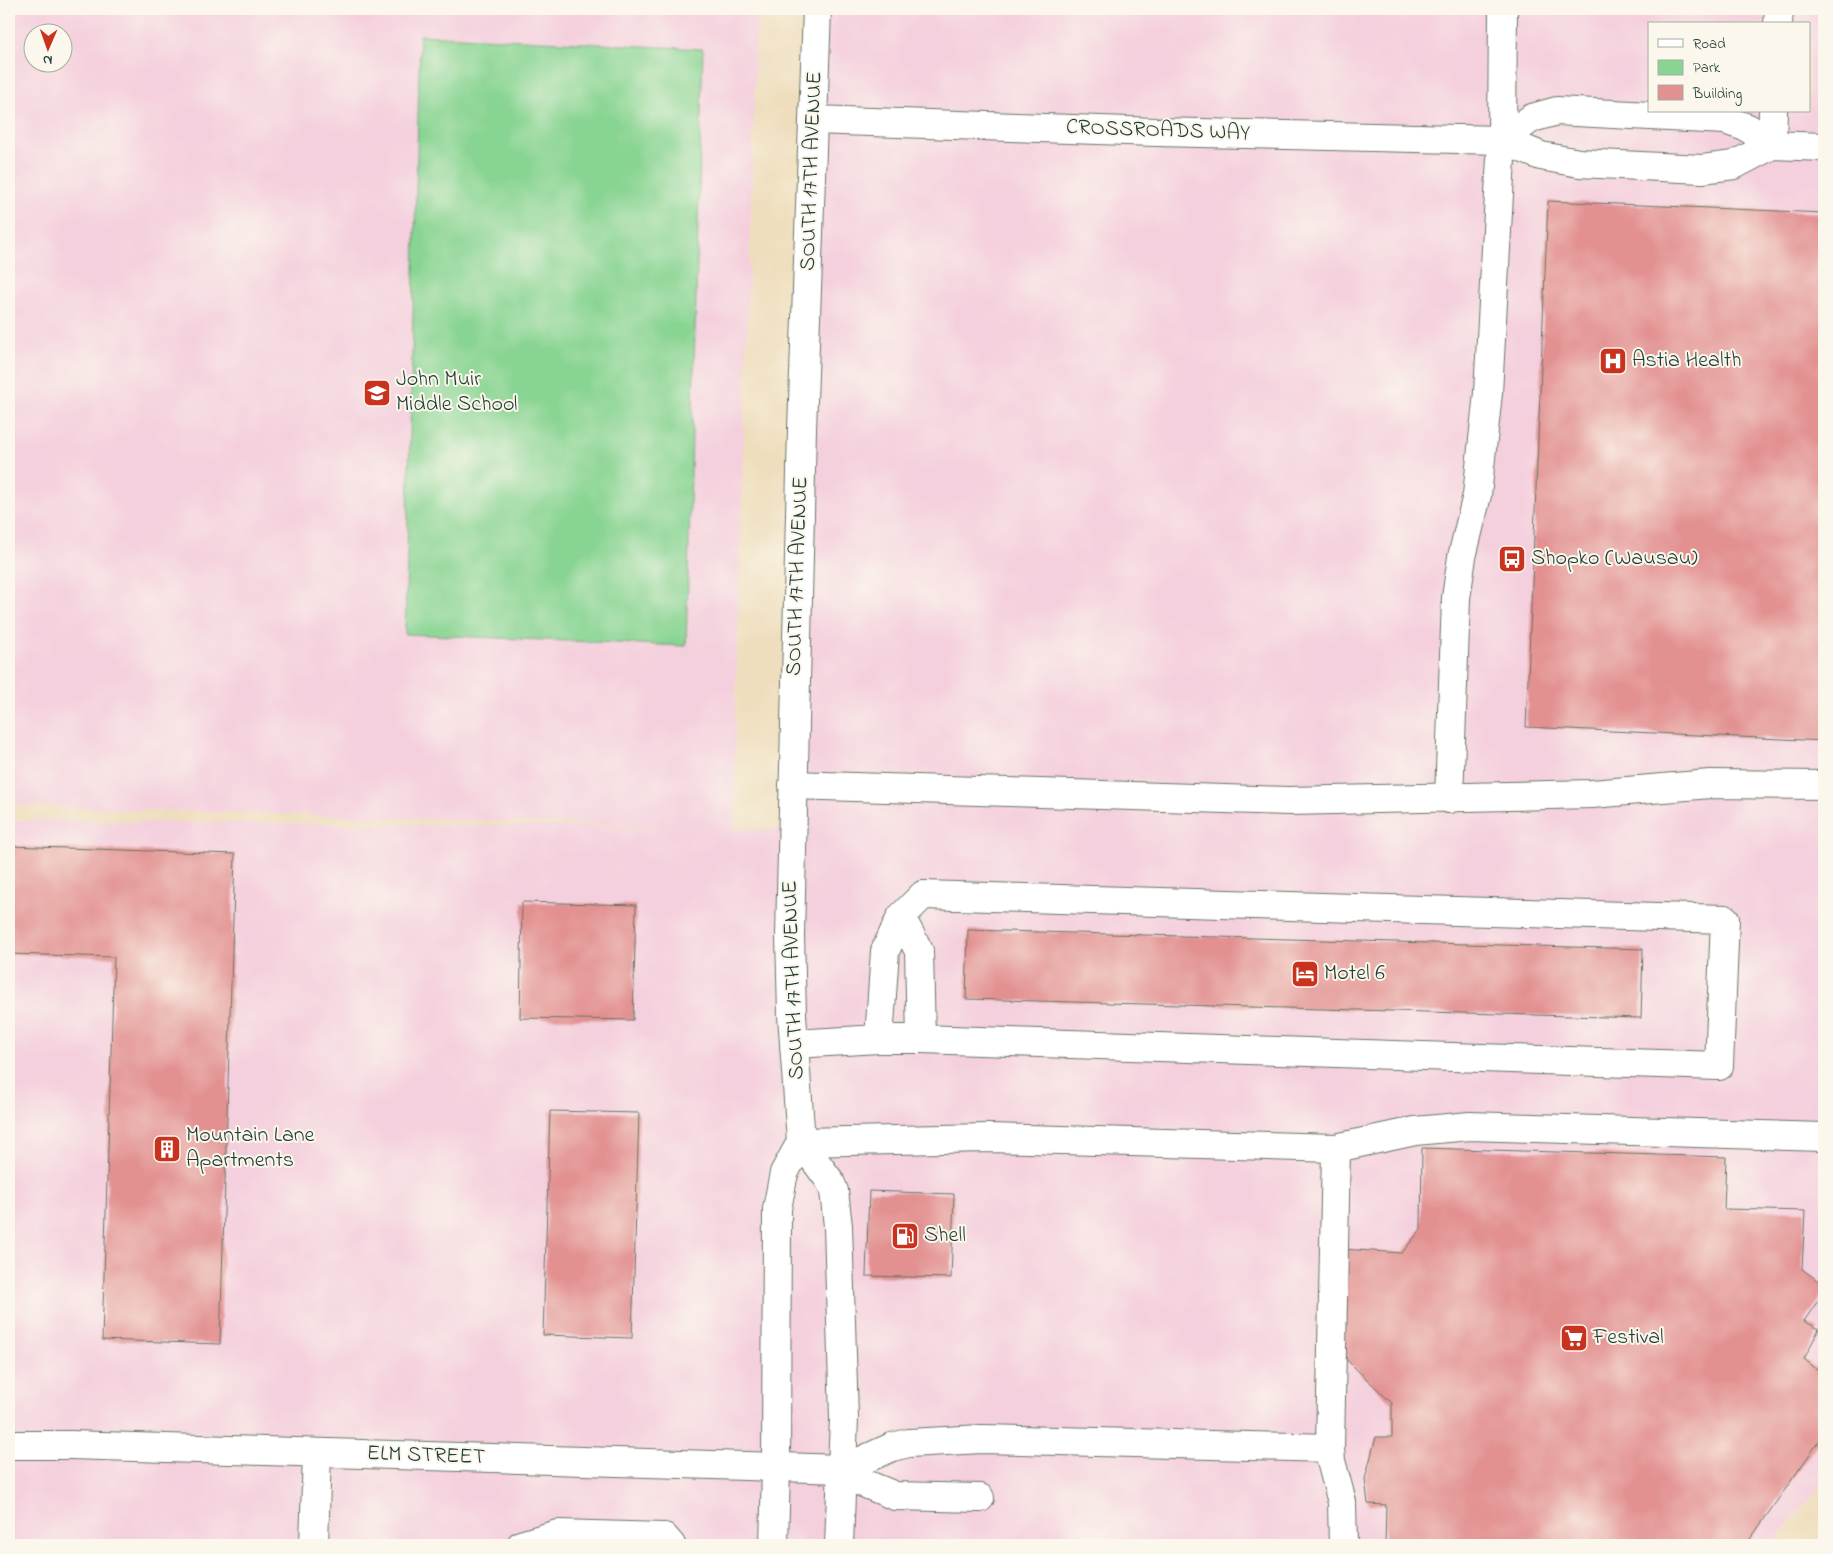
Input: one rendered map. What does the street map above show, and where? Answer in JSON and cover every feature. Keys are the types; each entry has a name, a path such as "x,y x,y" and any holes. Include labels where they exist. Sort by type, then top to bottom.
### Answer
{"main road":[{"name":"SOUTH 17TH AVENUE","path":"802,1142 794,1044 790,935 802,428 817,9"},
{"path":"1449,799 1456,598 1462,556 1477,495 1484,442 1502,140 1503,9"},
{"path":"1778,22 1779,9"},
{"path":"1502,140 1532,118 1558,111 1725,120 1748,128 1772,145"},
{"path":"1772,145 1774,112"},
{"name":"CROSSROADS WAY","path":"814,120 1156,132 1502,140"},
{"path":"1502,140 1541,156 1579,163 1702,169 1734,166 1772,145 1824,147"},
{"path":"793,785 1270,801 1449,799 1592,794 1710,784 1824,785"},
{"path":"794,1044 879,1039 921,1039 1719,1066 1725,919 923,894 901,918 885,951 879,1039"},
{"path":"901,918 919,951 921,1039"},
{"path":"802,1142 990,1138 1336,1148 1415,1131 1470,1126 1824,1136"},
{"path":"774,1545 777,1203 784,1172 802,1142"},
{"path":"802,1142 825,1172 834,1191 836,1204 844,1418 839,1545"},
{"path":"1336,1148 1330,1448 1331,1461 1342,1502 1343,1545"},
{"path":"843,1469 892,1447 909,1443 982,1439 1330,1448"},
{"name":"ELM STREET","path":"9,1446 61,1445 843,1469"},
{"path":"314,1545 317,1453"},
{"path":"843,1469 856,1480 895,1496 980,1498"},
{"path":"521,1545 558,1534 664,1537 670,1545"}],"shaded area":[{"path":"9,9 757,9 735,721 734,829 788,830 817,9 1824,9 1824,1483 1770,1545 9,1545 9,820 699,828 9,805"}],"green space":[{"path":"420,35 703,49 686,646 405,634"}],"building":[{"path":"1548,201 1824,213 1824,741 1526,727"},
{"name":"Mountain Lane Apartments","path":"9,846 235,854 220,1344 102,1340 114,957 9,954"},
{"path":"522,902 636,905 633,1020 520,1018"},
{"name":"Motel 6","path":"968,930 1643,949 1641,1018 966,999"},
{"path":"550,1111 639,1113 632,1338 543,1335"},
{"name":"Festival","path":"1422,1148 1726,1157 1724,1209 1805,1211 1802,1269 1824,1285 1824,1292 1804,1321 1819,1329 1804,1359 1824,1375 1824,1434 1746,1545 1385,1545 1386,1505 1368,1504 1365,1479 1376,1437 1392,1437 1392,1403 1334,1348 1342,1249 1402,1253 1421,1229"},
{"path":"869,1191 954,1194 951,1278 866,1276"}],"place":[{"name":"Astia Health","path":"1613,361"},
{"name":"John Muir Middle School","path":"377,393"},
{"name":"Shopko (Wausau)","path":"1512,559"},
{"name":"Motel 6","path":"1305,974"},
{"name":"Mountain Lane Apartments","path":"167,1149"},
{"name":"Shell","path":"905,1236"},
{"name":"Festival","path":"1574,1338"}]}
